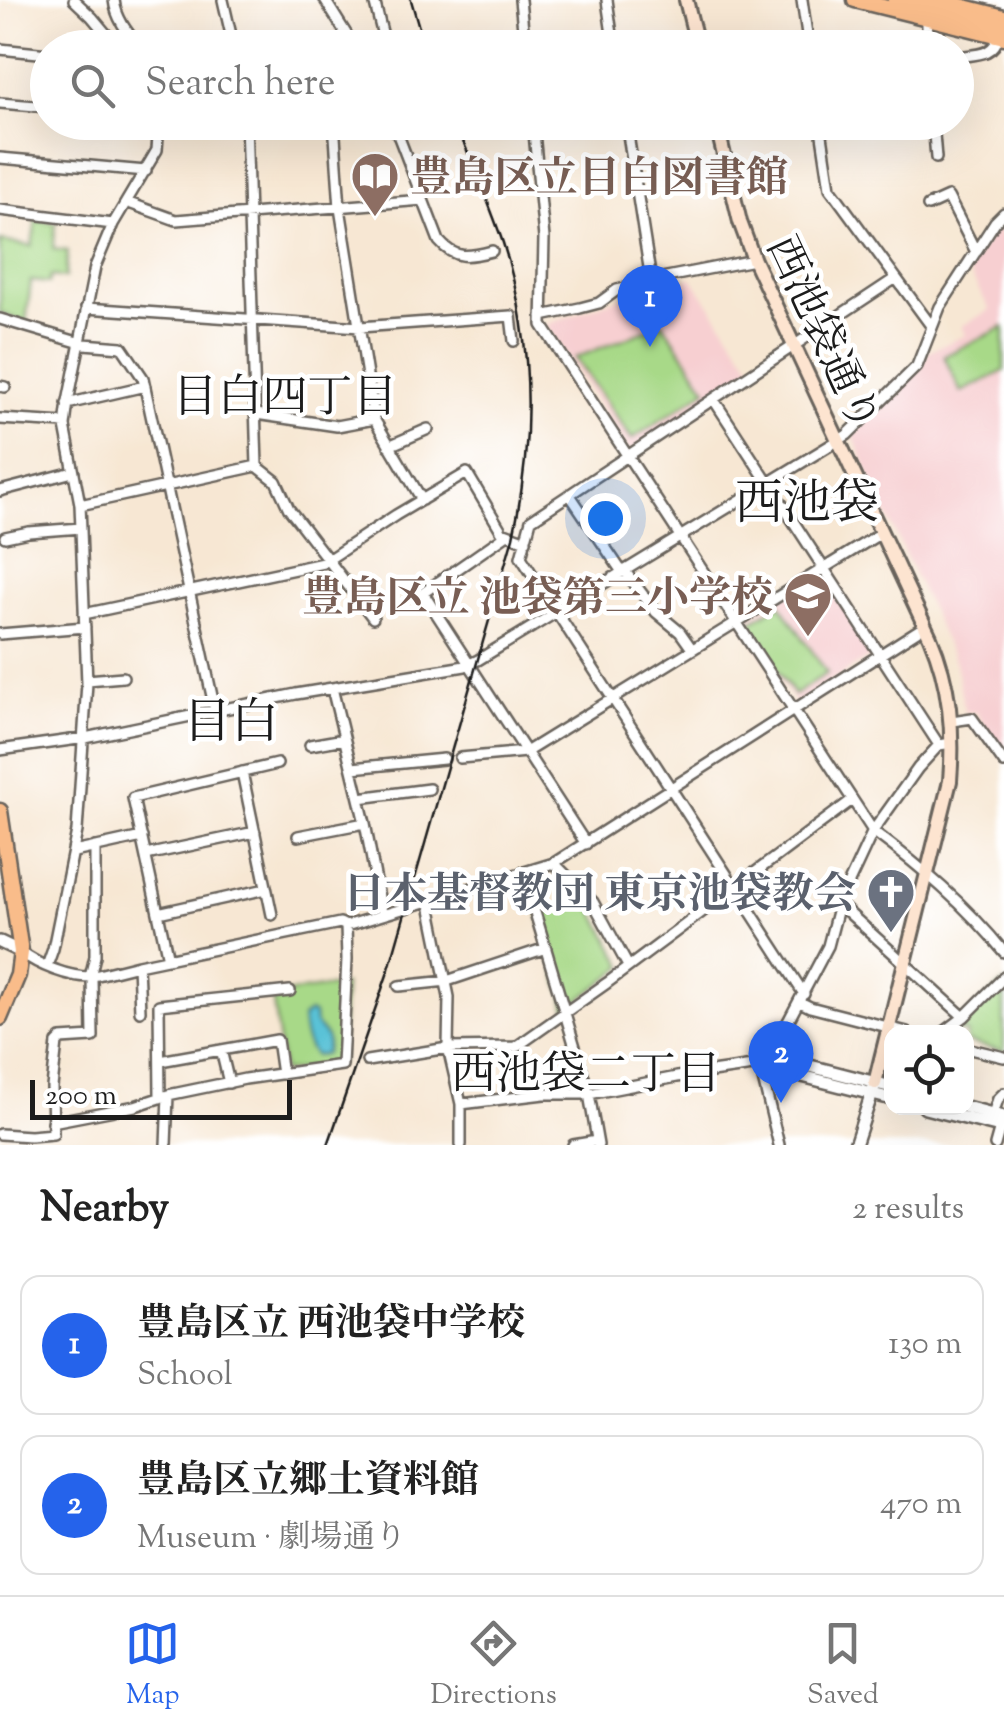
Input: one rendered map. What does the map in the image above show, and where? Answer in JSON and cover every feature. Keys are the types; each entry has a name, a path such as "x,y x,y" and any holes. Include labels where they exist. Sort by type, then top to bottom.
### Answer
{"highway":[{"path":"898,0 1000,22"}],"main road":[{"path":"686,0 694,30"},
{"path":"855,0 927,18 1000,22"},
{"path":"936,0 1000,22"},
{"name":"西池袋通り","path":"720,140 736,209 754,260 925,626 942,672 952,721 946,744 950,782 888,1025"},
{"path":"0,811 21,952 18,975 0,1018"},
{"name":"西池袋通り","path":"873,1088 884,1043"}],"street":[{"path":"74,0 103,30"},
{"path":"114,0 126,30"},
{"path":"222,0 230,30"},
{"path":"325,0 344,30"},
{"path":"374,0 382,30"},
{"path":"520,0 523,30"},
{"path":"606,0 611,30"},
{"path":"802,0 807,30"},
{"path":"927,18 927,30"},
{"path":"974,54 990,52 996,46 1000,22"},
{"path":"0,48 30,52"},
{"path":"0,103 30,106"},
{"path":"46,966 74,852 85,738 87,680 80,505 65,424 95,267 114,224 157,150 157,140"},
{"path":"247,140 257,466"},
{"path":"335,140 340,208 374,419 422,500"},
{"path":"401,140 439,241 450,253 462,256 492,251"},
{"path":"535,140 544,238 542,325 873,831 928,873 1004,952"},
{"path":"629,140 651,280"},
{"path":"823,140 830,188 932,327"},
{"path":"934,140 936,158"},
{"path":"0,158 146,171"},
{"path":"928,206 948,197 976,252"},
{"path":"126,202 176,220 423,200"},
{"path":"0,210 114,224"},
{"path":"0,750 85,738 468,664 838,440 917,366 940,307 1004,213"},
{"path":"542,316 599,302 617,290 651,280 754,260"},
{"path":"884,1026 810,1007 802,998 521,558 531,520 896,278"},
{"path":"86,308 360,327 511,316 514,341"},
{"path":"0,319 79,342 122,347 143,378 216,710"},
{"path":"68,404 145,386"},
{"path":"714,400 880,654 946,744 918,768 873,831 839,904 828,946 762,1079 779,1143 792,1145"},
{"path":"256,414 337,426 374,419"},
{"path":"0,419 65,424"},
{"path":"389,446 428,429"},
{"path":"80,505 257,466"},
{"path":"257,466 276,481 289,509 373,618"},
{"path":"0,491 73,472"},
{"path":"84,614 328,560 467,474 506,535 526,540"},
{"path":"570,495 623,571 692,649"},
{"path":"5,537 81,528"},
{"path":"460,758 526,752 881,533"},
{"path":"506,535 423,592 586,844"},
{"path":"0,942 46,966 91,977 340,923 346,926 554,863 925,626"},
{"path":"0,634 85,627"},
{"path":"87,680 123,677"},
{"path":"332,688 382,913"},
{"path":"952,721 972,718 1004,763"},
{"path":"310,745 344,740"},
{"path":"352,768 444,759"},
{"path":"168,959 134,798 278,764"},
{"path":"242,772 272,915"},
{"path":"359,798 429,790"},
{"path":"367,1061 448,1048 516,1047 852,800"},
{"path":"298,836 365,824"},
{"path":"146,856 254,832"},
{"path":"74,852 142,838"},
{"path":"0,1134 53,1134 52,1086 57,1042 92,1037 95,847"},
{"path":"554,863 592,902 628,966"},
{"path":"523,872 589,1094 597,1143 573,1145"},
{"path":"158,913 266,888"},
{"path":"429,899 447,982 448,1048 461,1104 461,1145"},
{"path":"839,904 964,1018"},
{"path":"52,1122 228,1083 342,1064 346,926"},
{"path":"400,986 447,982 546,948"},
{"path":"138,965 140,1011"},
{"path":"954,1025 1004,977"},
{"path":"166,1145 159,1005 290,991"},
{"path":"160,1061 277,1040 282,1074"},
{"path":"221,1050 228,1083"},
{"path":"974,1050 1004,1057"},
{"path":"461,1104 519,1096 589,1094 769,1062 873,1088 884,1094"},
{"path":"873,1088 884,1087"},
{"path":"856,1145 873,1088"},
{"path":"995,1145 1000,1122 998,1100 1004,1093"},
{"path":"974,1111 1000,1122"},
{"path":"962,1115 1000,1122"}],"shaded area":[{"path":"996,226 1004,242 1004,760 976,712 965,713 955,663 853,435 916,373 928,352 966,335 962,326 990,310 968,270"},
{"path":"692,278 754,369 630,451 546,325 648,287"},
{"name":"豊島区立 池袋第三小学校","path":"824,573 876,653 796,704 740,622"}],"green space":[{"path":"36,220 56,223 53,249 68,251 65,278 51,276 49,283 31,281 26,323 0,313 0,241 32,246"},
{"path":"663,323 707,389 632,439 575,358"},
{"path":"1004,327 1004,371 961,392 944,356"},
{"path":"780,604 827,673 794,695 747,624"},
{"path":"590,904 624,966 567,1009 538,913"},
{"path":"1004,982 1004,1052 974,1044 974,1025 957,1025"},
{"path":"344,985 340,1064 283,1072 272,995"}],"water":[{"path":"309,1012 327,1038 325,1054 315,1056 307,1043 302,1018"}],"railway":[{"path":"411,0 420,30"},
{"path":"328,1145 389,969 513,537 525,463 528,390 521,316 503,243 462,140"}],"place":[{"name":"豊島区立目白図書館","path":"375,218"},
{"name":"豊島区立 西池袋中学校","path":"650,347"},
{"name":"豊島区立 池袋第三小学校","path":"808,638"},
{"name":"日本基督教団 東京池袋教会","path":"891,934"},
{"name":"豊島区立郷土資料館","path":"781,1103"}],"district":[{"name":"目白四丁目","path":"285,395"},
{"name":"西池袋","path":"807,501"},
{"name":"目白","path":"231,720"},
{"name":"西池袋二丁目","path":"586,1072"}]}
